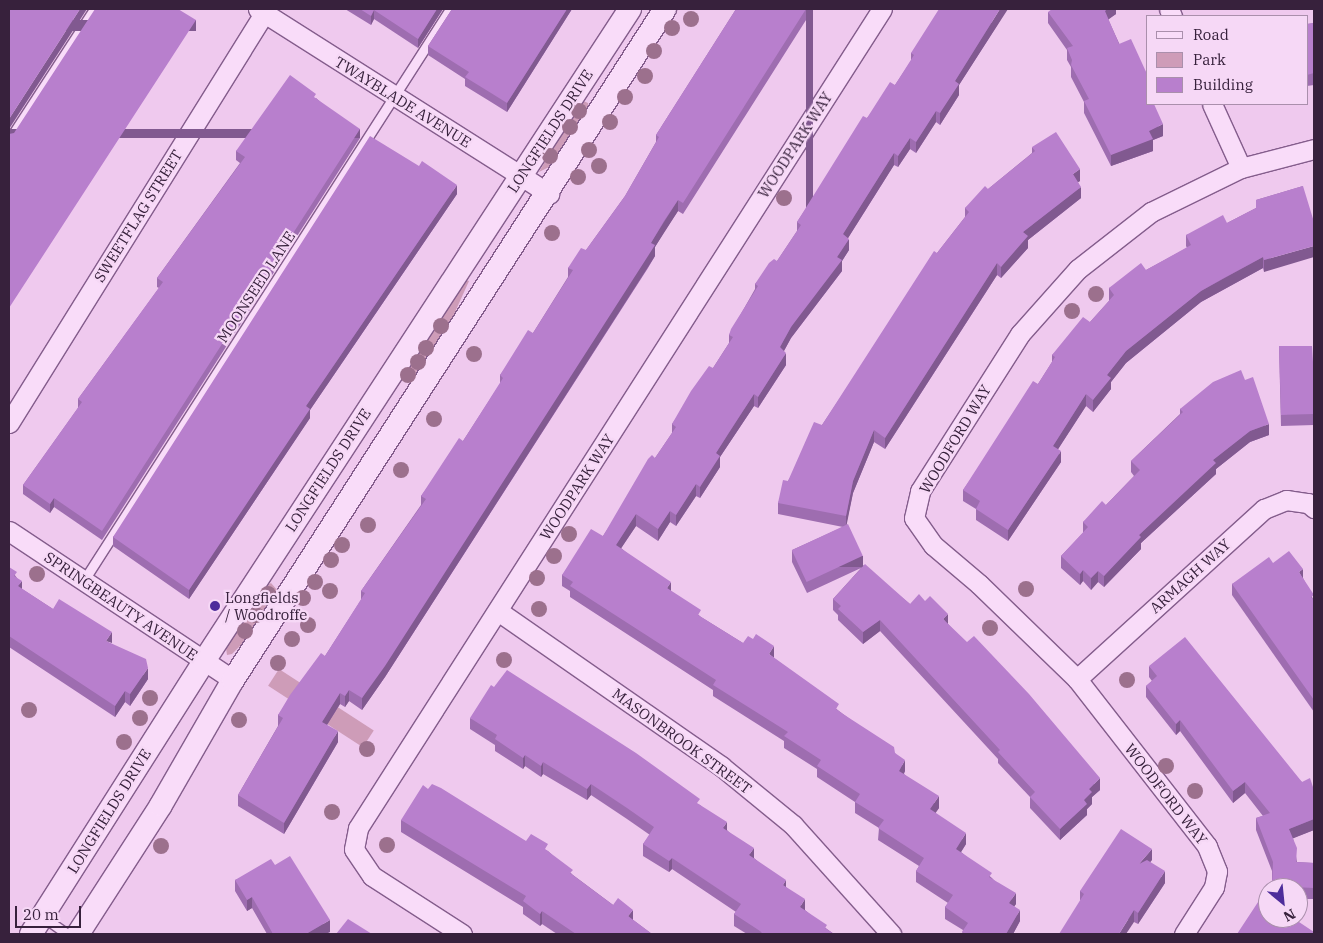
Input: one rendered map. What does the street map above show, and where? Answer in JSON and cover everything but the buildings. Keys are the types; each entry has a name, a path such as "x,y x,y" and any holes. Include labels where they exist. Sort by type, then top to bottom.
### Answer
{"street":[{"name":"LONGFIELDS DRIVE","path":"37,925 204,661 630,9"},
{"name":"LONGFIELDS DRIVE","path":"78,934 161,805 233,680 549,194 665,9"},
{"name":"WOODPARK WAY","path":"462,934 372,876 354,849 358,828 882,9"},
{"name":"TWAYBLADE AVENUE","path":"263,10 394,97 549,194"},
{"name":"SWEETFLAG STREET","path":"9,423 263,10"},
{"path":"1212,105 1241,168"},
{"name":"WOODFORD WAY","path":"1184,934 1214,887 1217,871 1207,846 1076,679 979,584 933,545 914,518 920,491 1020,334 1078,269 1151,212 1241,168 1314,149"},
{"name":"ARMAGH WAY","path":"1076,679 1264,509 1286,500 1308,503 1314,508"},
{"name":"SPRINGBEAUTY AVENUE","path":"9,532 233,680"},
{"name":"MASONBROOK STREET","path":"498,611 721,766 793,825 891,934"}],"lane":[{"path":"9,140 94,9"},
{"name":"MOONSEED LANE","path":"84,580 450,9"},
{"path":"37,925 68,934"}],"green space":[{"path":"581,100 588,103 589,108 564,152 551,166 539,172"},
{"path":"463,279 469,281 451,321 411,380 405,381 403,376"},
{"path":"271,583 278,591 245,641 232,654 227,655 226,648 265,587"},
{"path":"279,669 374,731 363,747 268,686"}],"place":[{"name":"Longfields / Woodroffe","path":"215,606"}]}
